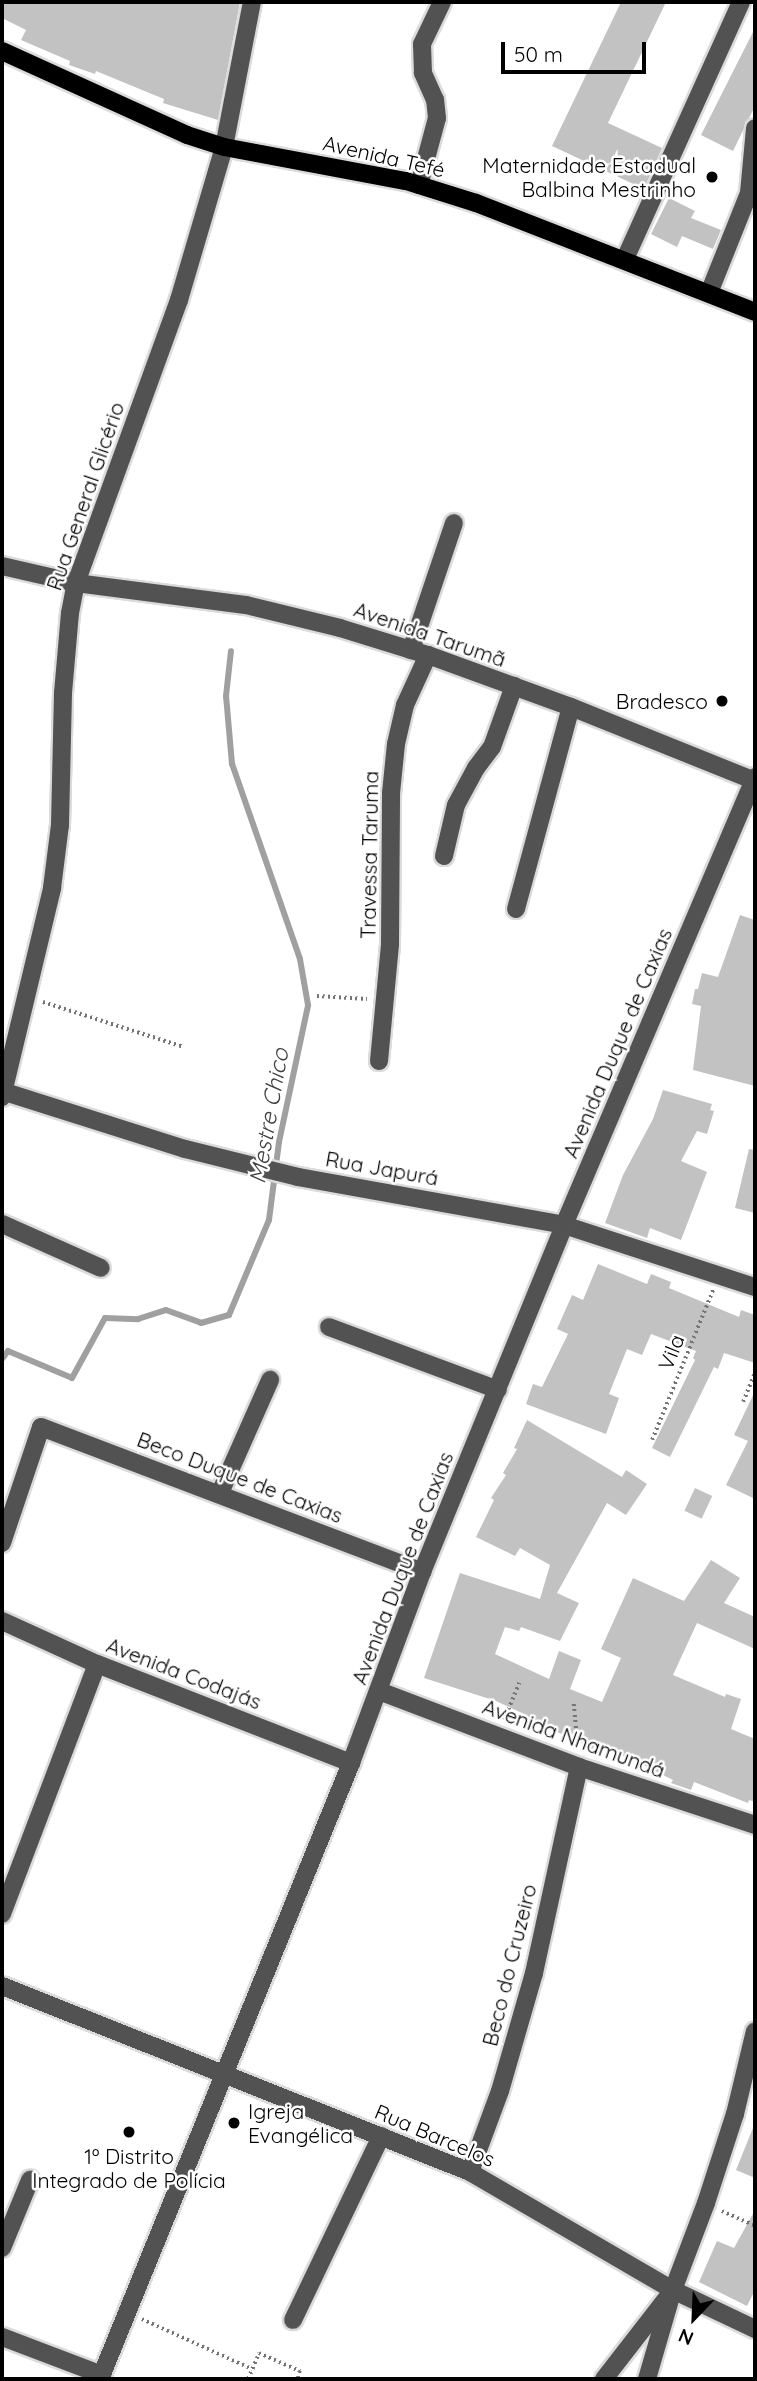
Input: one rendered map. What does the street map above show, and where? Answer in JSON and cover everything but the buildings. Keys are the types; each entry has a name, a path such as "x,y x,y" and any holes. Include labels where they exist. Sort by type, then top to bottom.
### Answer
{"main road":[{"name":"Avenida Tefé","path":"2,51 142,117 224,147 419,185 476,203 625,259 755,312"}],"street":[{"name":"Rua General Glicério","path":"2,1094 52,888 60,825 63,693 70,613 76,583 179,300 224,147 252,2"},
{"path":"419,185 437,118 435,100 423,73 422,44 442,2"},
{"path":"625,259 741,2"},
{"path":"709,293 749,194 755,128"},
{"name":"Travessa Taruma","path":"379,1061 390,944 391,793 396,744 454,523"},
{"name":"Avenida Tarumã","path":"2,566 76,583 246,605 340,628 419,652 755,779"},
{"path":"444,856 456,805 476,768 492,747 514,687"},
{"path":"516,909 571,708"},
{"name":"Avenida Duque de Caxias","path":"101,2377 351,1762 422,1572 564,1225 755,779"},
{"name":"Rua Japurá","path":"2,1094 185,1149 298,1177 564,1225 755,1287"},
{"path":"2,1224 101,1268"},
{"path":"328,1327 498,1390"},
{"path":"220,1493 270,1380"},
{"name":"Beco Duque de Caxias","path":"2,1543 41,1427 422,1572"},
{"name":"Avenida Codajás","path":"2,1621 97,1664 351,1762"},
{"path":"2,1914 97,1664"},
{"name":"Avenida Nhamundá","path":"379,1690 579,1767 755,1825"},
{"name":"Beco do Cruzeiro","path":"470,2172 500,2091 534,1973 579,1767"},
{"name":"Rua Barcelos","path":"2,1986 470,2172 673,2290 755,2329"},
{"path":"648,2379 673,2290 706,2203 735,2114 755,2031"},
{"path":"293,2320 381,2136"},
{"path":"2,2248 30,2180"},
{"path":"604,2379 673,2290"},
{"path":"2,2337 101,2377"}],"path":[{"path":"317,996 385,1000"},
{"path":"26,997 184,1047"},
{"name":"Vila","path":"652,1440 719,1275"},
{"path":"743,1402 755,1373"},
{"path":"498,1735 519,1683"},
{"path":"574,1704 579,1767"},
{"path":"706,2203 755,2226"},
{"path":"128,2312 252,2369"},
{"path":"248,2379 259,2353 300,2371 298,2379"}],"waterway":[{"name":"Mestre Chico","path":"2,1359 8,1351 72,1378 105,1318 138,1319 166,1310 201,1323 229,1315 269,1220 279,1142 308,1005 300,959 232,764 226,696 231,651"}],"place":[{"name":"Maternidade Estadual Balbina Mestrinho","path":"712,177"},
{"name":"Bradesco","path":"722,701"},
{"name":"Igreja Evangélica","path":"234,2123"},
{"name":"1º Distrito Integrado de Polícia","path":"129,2132"}]}
